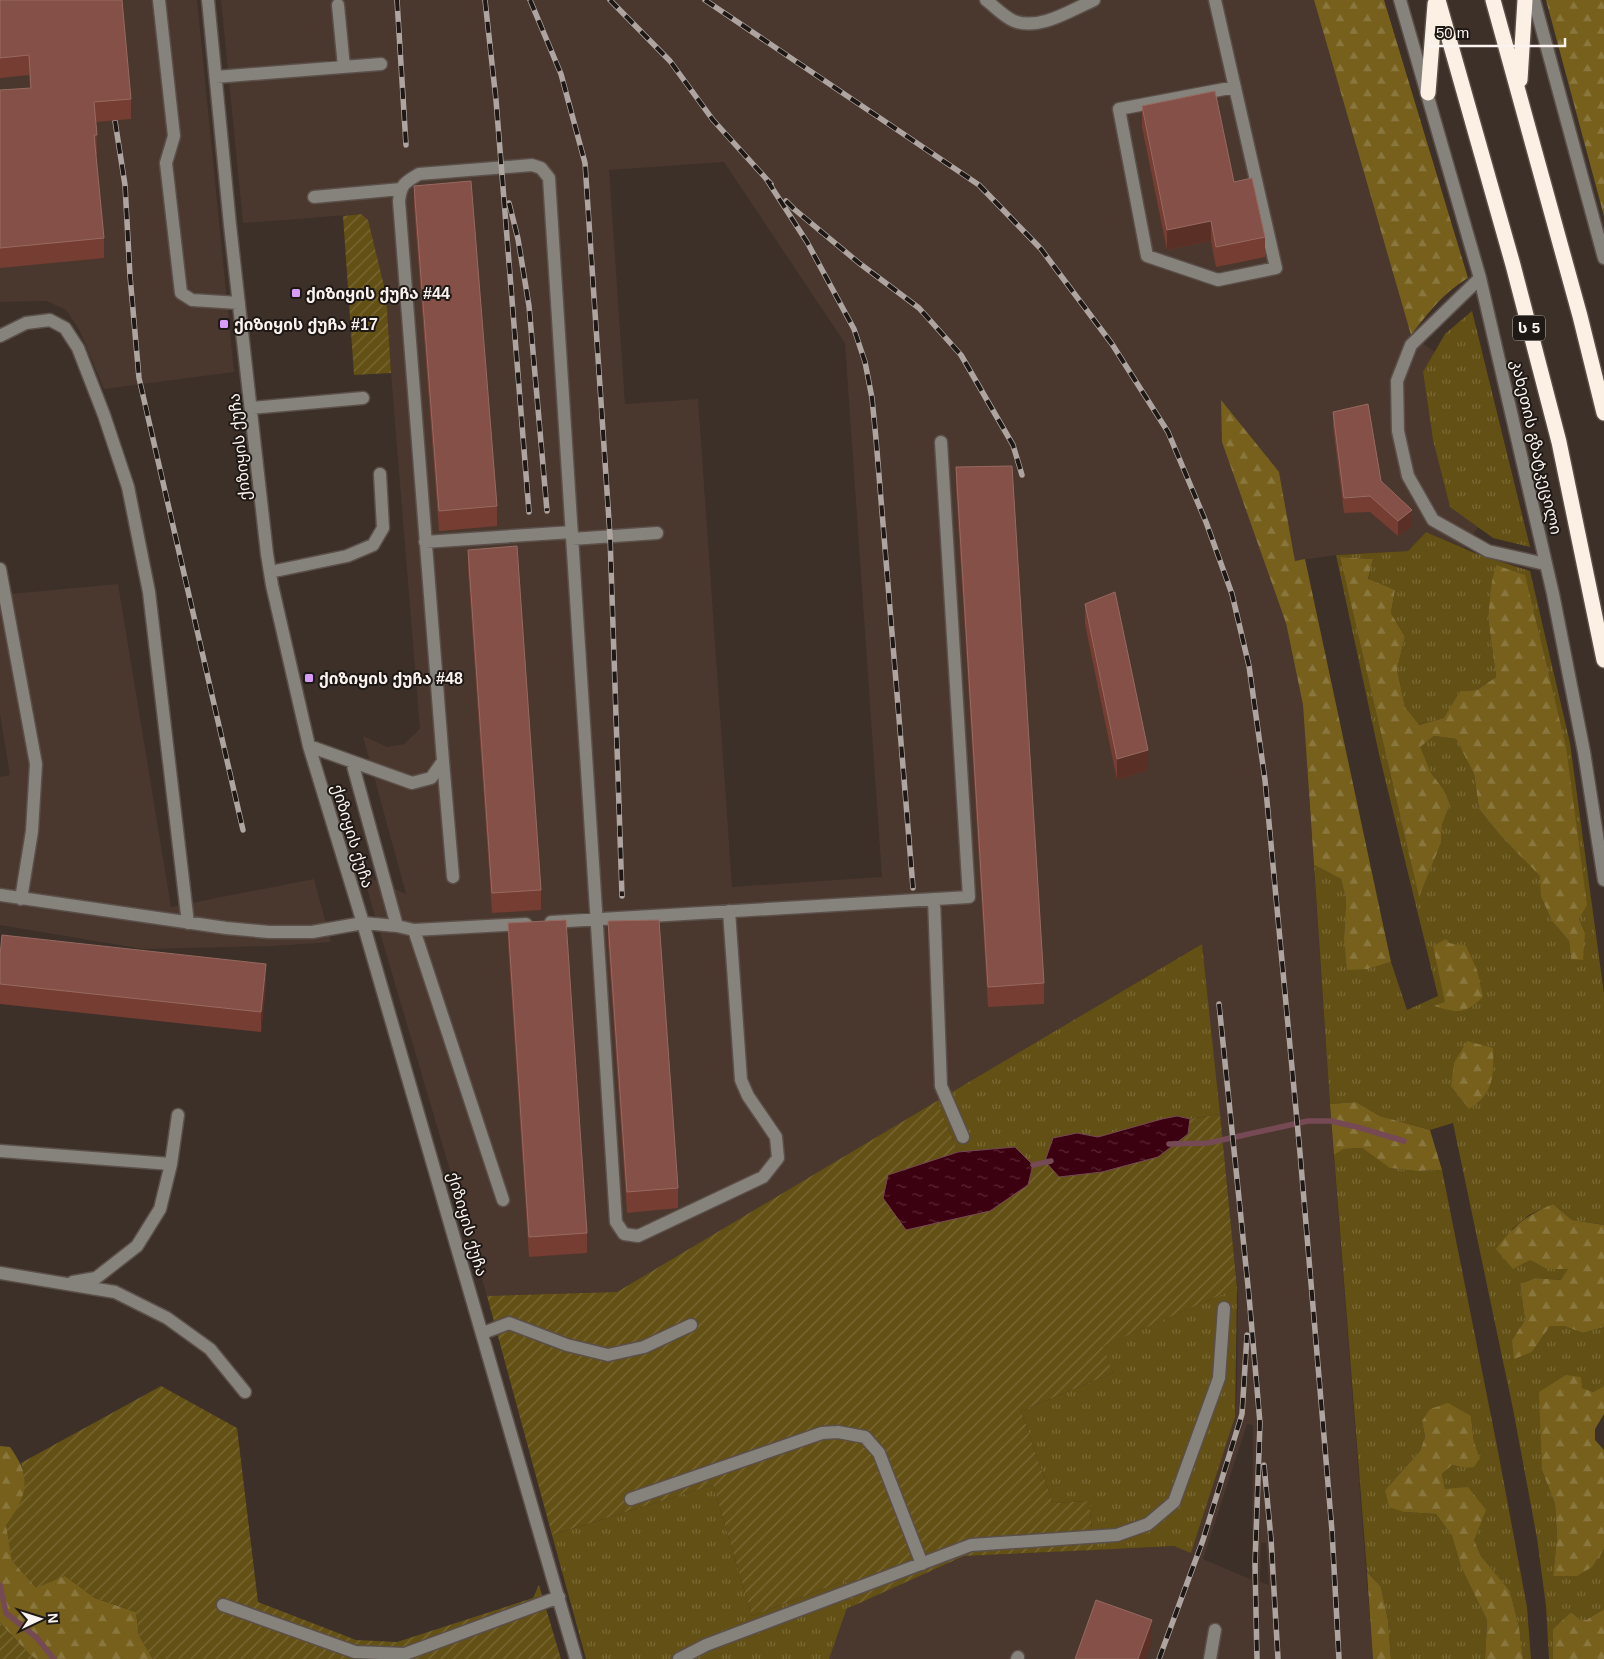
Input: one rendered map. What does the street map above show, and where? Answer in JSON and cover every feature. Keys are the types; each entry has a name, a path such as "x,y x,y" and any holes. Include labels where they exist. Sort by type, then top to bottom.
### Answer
{"highway":[{"path":"1428,93 1437,0"},
{"name":"კახეთის გზატკეცილი","path":"1437,0 1513,265 1559,442 1604,660"},
{"path":"1493,0 1520,92 1604,413"},
{"path":"1520,92 1525,0"}],"street":[{"path":"159,0 174,136 166,163 181,293 192,300 239,303"},
{"name":"ქიზიყის ქუჩა","path":"208,0 239,303 270,572 309,746 364,923 576,1659"},
{"path":"986,0 1014,20 1029,23 1044,22 1094,0"},
{"path":"1215,0 1276,268 1218,280 1147,256 1119,109 1234,87"},
{"name":"კახეთის გზატკეცილი","path":"1400,0 1480,278 1553,594 1584,752 1604,880"},
{"path":"1534,0 1604,258"},
{"path":"338,4 344,67"},
{"path":"216,76 381,64"},
{"path":"453,877 399,201 401,189 406,182 419,174 532,165 541,168 549,178 616,1222 624,1234 638,1236 763,1177 778,1158 776,1137 748,1096 741,1080 730,911"},
{"path":"314,197 401,189"},
{"path":"1480,278 1411,346 1397,381 1398,431 1408,476 1433,520 1488,551 1545,564"},
{"path":"0,336 26,323 50,320 65,328 78,348 101,407 128,486 149,592 188,923"},
{"path":"251,408 363,398"},
{"path":"0,895 188,923 269,932 312,932 364,923 397,926 414,930 969,897 941,442"},
{"path":"270,572 347,556 373,545 383,528 380,474"},
{"path":"425,542 656,533"},
{"path":"0,569 36,764 32,832 22,899"},
{"path":"309,746 412,783 431,778 443,761"},
{"path":"352,762 397,926"},
{"path":"934,899 942,1086 963,1137"},
{"path":"414,930 503,1200"},
{"path":"63,1284 96,1278 137,1246 160,1209 171,1164 178,1115"},
{"path":"0,1151 171,1164"},
{"path":"0,1273 114,1292 167,1318 210,1349 245,1392"},
{"path":"679,1659 706,1645 972,1545 1117,1535 1148,1524 1174,1502 1219,1378 1224,1308"},
{"path":"483,1333 509,1323 567,1346 608,1355 644,1347 691,1324"},
{"path":"631,1499 822,1433 838,1432 865,1437 879,1453 922,1564"},
{"path":"223,1605 355,1652 405,1654 559,1597"},
{"path":"1210,1659 1215,1630"}],"shaded area":[{"path":"0,0 197,0 234,372 104,389 79,329 66,310 47,301 0,302"},
{"path":"221,0 1314,0 1411,335 1435,352 1423,373 1433,440 1450,507 1478,527 1464,548 1426,532 1408,551 1336,555 1295,561 1279,472 1286,623 1303,705 1331,1121 1373,1659 829,1659 847,1608 964,1556 1174,1546 1191,1552 1235,1417 1237,1384 1238,1297 1202,944 617,1292 487,1296 363,875 406,894 363,736 387,747 404,744 420,729 386,294 361,214 243,223","holes":["724,162 845,343 882,877 732,887 698,399 625,404 609,170","1247,1424 1253,1425 1252,1580 1203,1559","1261,1543 1266,1543 1269,1585 1260,1582"]},
{"path":"118,584 171,907 314,879 331,942 272,946 143,949 0,925 0,777 10,775 0,714 0,595"}],"green space":[{"path":"1314,0 1384,0 1468,278 1444,297 1411,335"},
{"path":"1546,0 1604,0 1604,216"},
{"path":"361,214 368,220 386,294 391,373 354,375 343,216"},
{"path":"1472,311 1530,547 1493,538 1450,507 1433,440 1423,372 1445,334"},
{"path":"1221,400 1279,472 1295,561 1305,559 1391,962 1368,969 1347,970 1344,938 1346,899 1341,879 1314,865 1303,705 1286,623 1222,442"},
{"path":"1426,532 1477,554 1530,571 1570,743 1604,994 1604,1225 1572,1220 1553,1204 1529,1215 1512,1229 1532,1261 1546,1267 1569,1269 1562,1280 1535,1278 1520,1284 1525,1320 1512,1340 1532,1352 1550,1326 1564,1326 1583,1333 1604,1327 1604,1386 1593,1392 1581,1388 1542,1470 1555,1504 1557,1537 1553,1576 1583,1572 1593,1564 1604,1549 1604,1609 1586,1620 1581,1620 1571,1612 1553,1629 1553,1659 1549,1659 1546,1606 1537,1538 1513,1409 1453,1123 1430,1130 1380,1116 1356,1102 1330,1104 1314,865 1341,879 1346,899 1344,938 1368,969 1391,962 1407,1010 1438,996 1379,754 1336,555 1408,551","holes":["1340,557 1373,559 1368,580 1395,590 1391,613 1405,637 1397,669 1405,707 1418,725 1445,718 1460,691 1477,690 1496,677 1488,617 1496,565 1579,919 1585,933 1571,959 1569,941 1552,921 1541,897 1541,876 1499,834 1479,809 1474,774 1456,739 1434,736 1419,747 1431,773 1444,790 1450,804 1442,825 1441,843 1419,896"]},
{"path":"1340,557 1373,559 1368,579 1395,590 1391,613 1405,637 1397,669 1405,707 1419,725 1444,718 1460,691 1477,690 1496,677 1488,617 1492,581 1496,565 1525,575 1566,747 1587,905 1579,919 1585,933 1583,960 1571,959 1569,941 1552,921 1541,897 1540,876 1499,834 1479,809 1474,774 1456,739 1434,736 1420,747 1431,773 1444,790 1450,804 1442,825 1441,843 1419,897"},
{"path":"1446,939 1449,943 1466,946 1477,970 1483,997 1466,1010 1456,1011 1434,1006 1445,1002 1433,946"},
{"path":"1202,944 1220,1114 1190,1119 1177,1116 1098,1137 1077,1133 1053,1138 1045,1161 1033,1165 1015,1147 958,1152 937,1101"},
{"path":"1467,1041 1493,1048 1491,1083 1483,1097 1469,1109 1451,1086 1454,1063"},
{"path":"937,1101 958,1152 888,1175 1028,1185 1033,1165 1045,1161 1060,1177 1102,1172 1158,1157 1188,1134 1190,1119 1220,1114 1237,1288 1103,1346 1113,1373 1021,1411 1053,1503 1089,1501 1094,1550 964,1556 853,1606 846,1580 752,1616 713,1485 552,1535 487,1296 617,1292"},
{"path":"1356,1102 1380,1116 1430,1130 1442,1170 1416,1171 1390,1168 1362,1148 1344,1149 1334,1155 1330,1104"},
{"path":"1362,1148 1391,1168 1416,1171 1442,1170 1527,1607 1531,1659 1523,1659 1519,1627 1510,1591 1481,1556 1474,1540 1445,1490 1442,1474 1452,1465 1465,1468 1480,1458 1474,1442 1471,1416 1422,1421 1425,1437 1420,1451 1385,1490 1404,1512 1436,1514 1452,1536 1461,1567 1487,1620 1485,1659 1391,1659 1388,1620 1381,1587 1367,1572 1334,1155 1344,1149"},
{"path":"1553,1204 1572,1220 1604,1225 1604,1327 1583,1333 1564,1326 1550,1326 1532,1352 1514,1359 1512,1340 1525,1320 1520,1284 1535,1278 1561,1280 1568,1269 1547,1269 1530,1260 1513,1269 1496,1249 1521,1222"},
{"path":"1237,1288 1235,1417 1191,1553 1174,1546 1094,1550 1089,1501 1053,1503 1021,1411 1113,1373 1102,1346"},
{"path":"1566,1375 1581,1377 1582,1388 1593,1392 1604,1386 1604,1414 1595,1429 1595,1440 1604,1450 1604,1549 1592,1567 1577,1576 1553,1576 1557,1537 1555,1504 1542,1470 1539,1392"},
{"path":"161,1386 237,1428 258,1602 356,1640 397,1642 533,1598 539,1585 561,1659 153,1659 139,1635 136,1612 95,1598 65,1576 36,1588 12,1561 6,1526 20,1503 24,1489 24,1473 21,1463"},
{"path":"1448,1403 1471,1416 1474,1442 1480,1458 1474,1467 1465,1468 1452,1465 1442,1474 1445,1489 1468,1487 1486,1510 1474,1540 1481,1556 1510,1591 1519,1627 1523,1659 1485,1659 1487,1620 1461,1567 1452,1536 1436,1514 1404,1512 1389,1507 1385,1490 1420,1451 1425,1437 1422,1421 1430,1409"},
{"path":"0,1446 10,1447 21,1465 25,1478 25,1491 22,1502 6,1526 65,1576 95,1598 136,1612 139,1635 153,1659 36,1659 0,1623"},
{"path":"713,1485 752,1616 846,1580 853,1606 847,1608 829,1659 586,1659 552,1535"},
{"path":"1367,1572 1381,1587 1388,1620 1391,1659 1373,1659"},
{"path":"1604,1609 1604,1659 1553,1659 1553,1629 1571,1612 1581,1620 1586,1620"},
{"path":"0,1623 30,1655 36,1659 0,1659"}],"water":[{"path":"1177,1116 1190,1119 1188,1134 1158,1157 1102,1172 1059,1177 1045,1161 1053,1138 1077,1133 1098,1137"},
{"path":"1015,1147 1033,1165 1028,1185 990,1211 906,1230 883,1198 888,1175 958,1152"}],"building":[{"path":"0,0 122,0 131,99 94,102 97,135 94,135 104,238 0,248 0,90 31,88 29,55 0,58"},
{"path":"1215,91 1234,182 1252,178 1265,237 1216,247 1211,221 1167,230 1142,106"},
{"path":"471,181 497,506 439,511 414,186"},
{"path":"1368,404 1381,481 1412,510 1398,521 1370,496 1344,498 1333,412"},
{"path":"1012,466 1044,983 988,987 956,467"},
{"path":"517,546 541,890 492,893 468,550"},
{"path":"1115,592 1148,750 1117,759 1085,604"},
{"path":"566,920 587,1233 529,1237 508,923"},
{"path":"659,920 678,1188 627,1192 608,921"},
{"path":"2,935 266,964 261,1012 0,984"},
{"path":"1096,1600 1152,1620 1138,1659 1075,1659"}],"waterway":[{"path":"1169,1144 1208,1143 1308,1121 1331,1121 1404,1141"},
{"path":"1033,1165 1051,1161"},
{"path":"0,1585 6,1613 37,1638 54,1659"}],"railway":[{"path":"397,0 406,145"},
{"path":"485,0 496,100 529,512"},
{"path":"530,0 561,74 585,163 610,536 622,896"},
{"path":"610,0 670,61 713,120 771,184"},
{"path":"705,0 979,185 1041,249 1112,344 1168,432 1206,522 1232,594 1249,666 1265,780 1300,1153 1332,1531 1339,1659"},
{"path":"115,121 125,185 130,276 139,378 243,830"},
{"path":"767,180 807,242 854,329 865,362 872,398 876,439 913,888"},
{"path":"786,201 859,263 919,308 961,355 1013,445 1022,475"},
{"path":"509,203 518,239 529,306 547,511"},
{"path":"1219,1004 1260,1423 1255,1564 1257,1659"},
{"path":"1159,1659 1203,1540 1242,1414 1247,1335"},
{"path":"1264,1465 1271,1539 1278,1659"}],"place":[{"name":"ქიზიყის ქუჩა #44","path":"296,293"},
{"name":"ქიზიყის ქუჩა #17","path":"224,324"},
{"name":"ქიზიყის ქუჩა #48","path":"309,678"}]}
